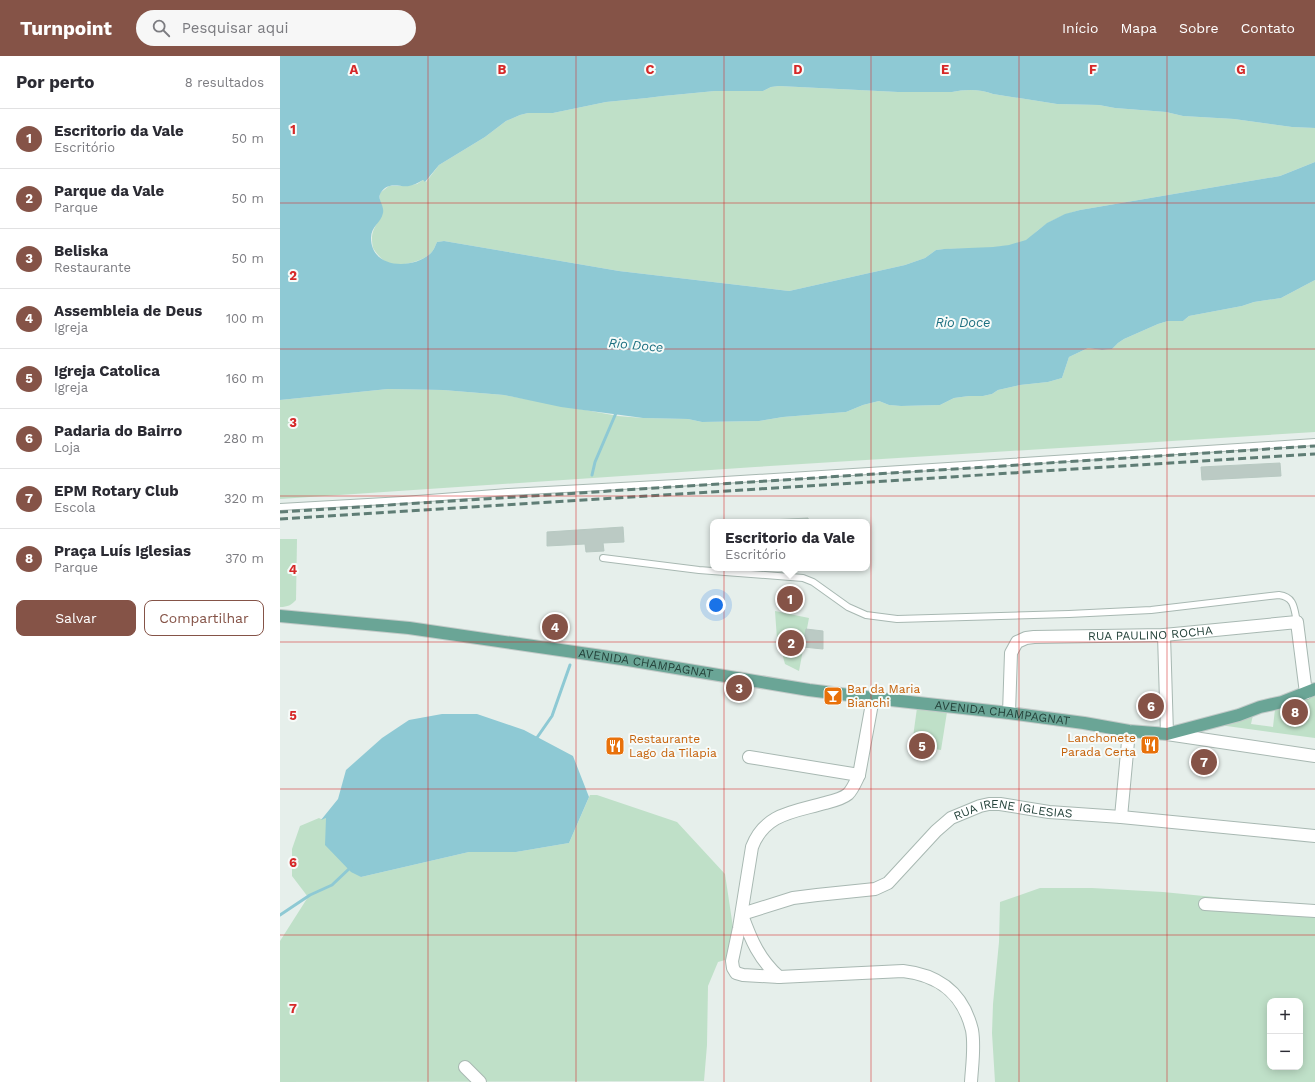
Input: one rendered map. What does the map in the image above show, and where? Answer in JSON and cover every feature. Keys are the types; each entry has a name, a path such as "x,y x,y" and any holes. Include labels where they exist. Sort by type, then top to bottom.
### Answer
{"main road":[{"name":"AVENIDA CHAMPAGNAT","path":"280,616 409,628 622,659 809,690 1009,713 1129,731 1167,734 1239,715 1260,707 1282,702 1311,691"}],"street":[{"name":"RUA PAULINO ROCHA","path":"1009,713 1011,653 1017,642 1026,638 1164,635 1297,622"},
{"path":"1297,622 1311,691"},
{"path":"1164,635 1167,734 1315,756"},
{"path":"873,698 859,775 848,794 836,800 784,814 772,821 758,834 752,847 732,968 736,972 743,975 779,977 903,971 919,973 939,981 950,990 961,1004 970,1023 972,1031 973,1054 971,1082"},
{"path":"1121,817 1129,731"},
{"path":"749,756 859,775"},
{"name":"RUA IRENE IGLESIAS","path":"742,914 793,898 883,887 936,831 951,818 980,806 1000,804 1049,812 1121,817 1315,836"},
{"path":"1205,904 1315,911"},
{"path":"742,914 750,937 764,962 779,977"},
{"path":"465,1067 480,1082"}],"lane":[{"path":"280,507 1315,442"},
{"path":"603,558 692,570 804,578 848,607 866,615 897,619 1152,610 1279,595 1286,596 1290,599 1297,622"}],"green space":[{"path":"779,86 898,92 952,92 962,90 978,90 993,94 1057,104 1099,105 1115,108 1166,112 1183,116 1234,119 1292,127 1315,128 1315,162 1280,176 1080,210 1054,219 1039,229 1027,240 1019,243 998,247 936,250 925,258 905,265 789,291 619,271 444,241 437,242 432,252 422,259 403,264 391,264 386,262 373,248 373,232 383,209 380,203 380,193 389,186 417,184 423,180 426,182 439,165 485,137 506,121 520,115 528,113 553,113 606,102 715,91 763,91 771,87"},
{"path":"1315,280 1315,432 755,467 280,499 280,400 388,389 443,390 504,395 618,416 688,419 702,422 759,421 783,417 846,412 863,405 879,401 889,405 901,406 940,405 954,398 983,396 992,394 998,390 1020,385 1048,382 1062,378 1069,357 1088,348 1102,350 1112,349 1124,339 1158,324 1168,321 1183,321 1189,316 1242,306 1254,302 1281,298"},
{"path":"280,539 297,539 296,600 285,607 280,607"},
{"path":"775,611 809,618 799,671 785,664 777,639"},
{"path":"1315,691 1315,738 1212,724 1253,715 1251,724 1273,727 1275,709"},
{"path":"917,708 947,712 941,750 934,749 936,739 913,737"},
{"path":"590,795 597,795 677,822 725,874 737,954 736,957 718,962 708,986 707,1045 704,1081 280,1082 280,941 308,897 292,876 292,849 300,826 319,818 326,818 361,877 469,852 516,852 569,843"},
{"path":"1040,888 1092,888 1163,892 1315,907 1315,1082 995,1082 992,1033 993,1004 999,942 1000,902"}],"water":[{"name":"Rio Doce","path":"280,56 1315,56 1315,128 1292,127 1234,119 1183,116 1166,112 1115,108 1099,105 1057,104 993,94 978,90 962,90 952,92 898,92 779,86 771,87 763,91 715,91 606,102 553,113 528,113 506,121 485,137 439,165 425,182 423,180 409,186 394,185 385,188 380,195 383,213 374,227 371,238 373,248 378,256 385,261 394,264 404,264 423,259 432,252 437,242 444,241 619,271 789,291 905,265 925,258 936,250 1009,245 1026,240 1047,223 1065,214 1080,210 1280,176 1315,162 1315,280 1281,298 1254,302 1242,306 1189,316 1183,321 1168,321 1158,324 1124,339 1112,349 1102,350 1088,348 1069,357 1062,378 1048,382 1020,385 998,390 992,394 983,396 954,398 940,405 901,406 889,405 879,401 863,405 846,412 783,417 759,421 702,422 688,419 643,418 561,407 504,395 443,390 388,389 280,400"},
{"path":"442,714 477,714 524,730 573,756 589,797 569,843 516,852 469,852 361,877 351,872 325,845 326,818 321,820 338,799 346,770 382,738 409,720"}],"building":[{"path":"1280,463 1281,476 1202,480 1201,467"},
{"path":"623,527 624,542 603,543 604,551 586,552 585,544 547,546 547,532"},
{"path":"806,629 823,631 823,649 803,647"}],"waterway":[{"path":"592,475 595,462 616,413"},
{"path":"536,739 552,716 570,665"},
{"path":"280,915 310,895 332,885 351,867"}],"railway":[{"path":"280,512 1315,446"},
{"path":"280,519 1315,454"}],"place":[{"name":"Escritorio da Vale","path":"790,599"},
{"name":"Assembleia de Deus","path":"555,627"},
{"name":"Parque da Vale","path":"791,643"},
{"name":"Beliska","path":"739,688"},
{"name":"Bar da Maria Bianchi","path":"833,696"},
{"name":"Padaria do Bairro","path":"1151,706"},
{"name":"Praça Luís Iglesias","path":"1295,712"},
{"name":"Lanchonete Parada Certa","path":"1150,745"},
{"name":"Restaurante Lago da Tilapia","path":"615,746"},
{"name":"Igreja Catolica","path":"922,746"},
{"name":"EPM Rotary Club","path":"1204,762"}]}
